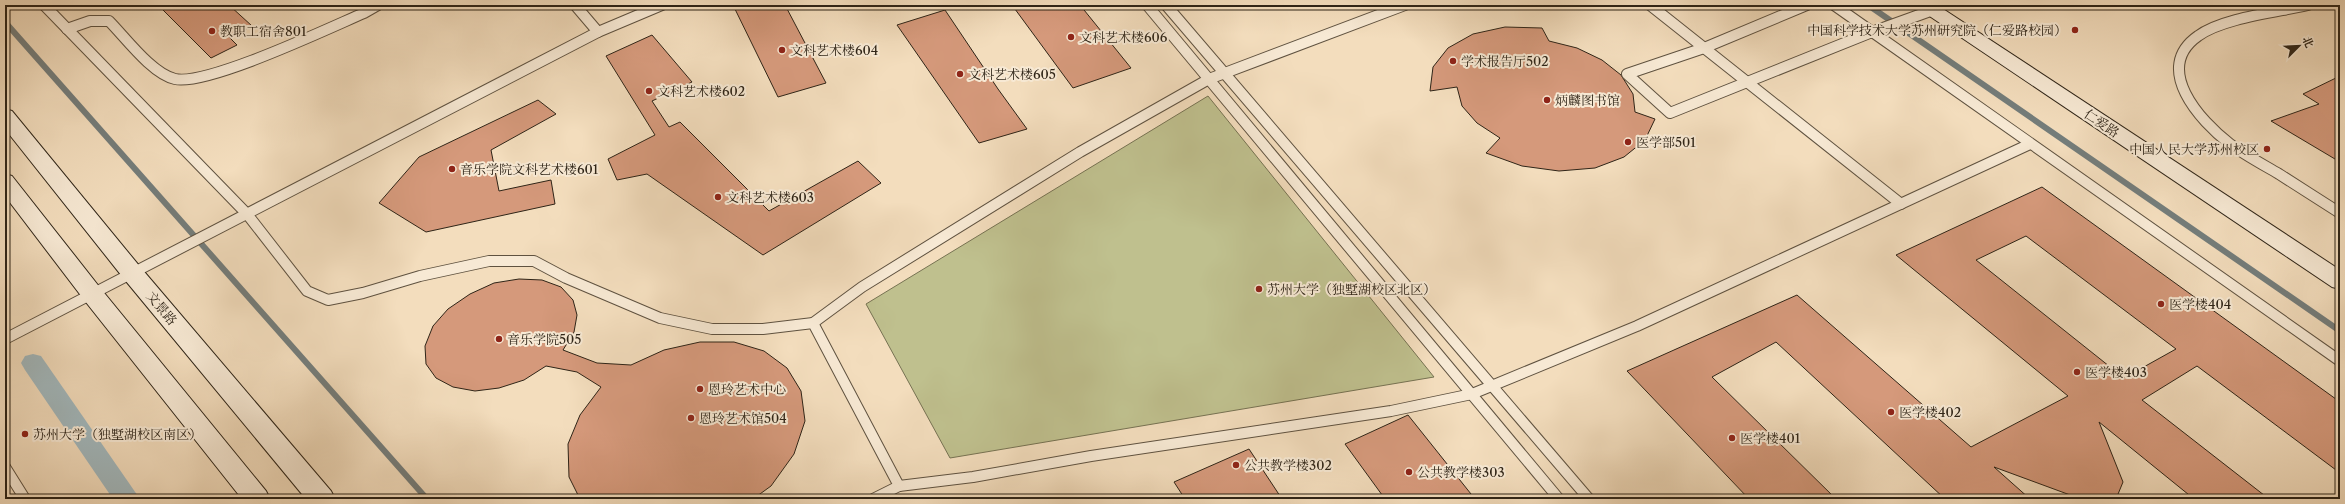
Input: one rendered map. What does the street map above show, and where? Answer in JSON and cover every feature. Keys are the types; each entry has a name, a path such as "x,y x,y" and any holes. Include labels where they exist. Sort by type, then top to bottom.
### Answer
{"main road":[{"name":"仁爱路","path":"1929,8 2340,281"},
{"name":"文景路","path":"5,116 133,274 322,499"},
{"path":"5,181 93,295 257,499"}],"lane":[{"path":"44,5 247,214 307,291 328,300 489,261 534,261 566,278 660,318 712,329 763,329 813,323 862,287 1074,155 1209,79 1405,5"},
{"path":"67,29 90,20 109,21 162,73 177,80 199,78 244,63 364,13 378,5"},
{"path":"575,5 598,32"},
{"path":"5,339 93,295 598,32 662,5"},
{"path":"1147,5 1559,499"},
{"path":"1166,5 1589,499"},
{"path":"1650,5 1901,204"},
{"path":"1807,5 1704,48 1627,74 1670,113 1872,32 1904,21 1929,8"},
{"path":"1834,5 2340,361"},
{"path":"2308,5 2214,28 2198,36 2188,45 2179,59 2178,79 2197,114 2224,139 2340,213"},
{"path":"874,499 900,486 972,477 1091,456 1390,411 1472,394 1637,326 2030,144"},
{"path":"813,323 900,486"},
{"path":"5,467 25,499"}],"green space":[{"path":"1208,96 1434,377 950,458 866,304"}],"building":[{"name":"教职工宿舍801","path":"158,5 229,5 252,26 229,37 237,45 211,58"},
{"name":"文科艺术楼604","path":"733,5 785,5 826,83 778,97"},
{"name":"文科艺术楼606","path":"1012,5 1080,5 1131,68 1073,88"},
{"name":"文科艺术楼605","path":"945,10 1027,129 979,143 897,25"},
{"name":"炳麟图书馆","path":"1505,27 1542,28 1549,41 1577,48 1602,60 1621,75 1633,94 1635,112 1655,119 1645,140 1624,157 1595,168 1559,171 1522,166 1486,153 1500,138 1477,123 1462,106 1457,87 1430,91 1433,67 1448,48 1473,34"},
{"name":"文科艺术楼603","path":"652,35 692,82 652,101 669,127 680,122 769,211 858,161 881,183 763,255 647,174 617,180 608,159 655,135 606,56"},
{"path":"2340,76 2340,162 2271,121 2319,104 2303,94"},
{"name":"音乐学院文科艺术楼601","path":"538,100 556,114 491,150 499,191 551,180 555,204 426,232 379,203 419,157"},
{"path":"2042,187 2340,402 2340,473 2197,366 2142,400 2269,499 2194,499 2099,422 2123,482 2116,499 2081,499 1994,467 2030,499 1945,499 1776,342 1712,377 1836,499 1749,499 1627,371 1797,295 1971,447 2068,396 1896,255","holes":["2026,236 2176,349 2124,378 1976,260"]},
{"name":"恩玲艺术中心","path":"519,279 542,280 561,287 573,300 577,315 574,332 563,350 597,363 631,365 664,350 700,342 734,342 764,351 787,368 801,391 805,421 794,454 771,486 753,499 580,499 569,477 568,444 580,415 601,387 577,372 546,366 524,380 499,388 475,391 453,387 436,378 426,364 425,346 433,326 448,309 470,294 494,283"},
{"name":"公共教学楼303","path":"1408,415 1475,499 1385,499 1345,444"},
{"name":"公共教学楼302","path":"1249,449 1282,499 1185,499 1174,482"}],"waterway":[{"path":"1868,5 2340,331"},
{"path":"5,22 427,499"},
{"path":"33,363 127,499"}],"place":[{"name":"中国科学技术大学苏州研究院（仁爱路校园）","path":"2075,30"},
{"name":"教职工宿舍801","path":"212,31"},
{"name":"文科艺术楼606","path":"1071,37"},
{"name":"文科艺术楼604","path":"782,50"},
{"name":"学术报告厅502","path":"1453,61"},
{"name":"文科艺术楼605","path":"960,74"},
{"name":"文科艺术楼602","path":"649,91"},
{"name":"炳麟图书馆","path":"1547,100"},
{"name":"医学部501","path":"1628,142"},
{"name":"中国人民大学苏州校区","path":"2267,149"},
{"name":"音乐学院文科艺术楼601","path":"452,169"},
{"name":"文科艺术楼603","path":"718,197"},
{"name":"苏州大学（独墅湖校区北区）","path":"1259,289"},
{"name":"医学楼404","path":"2161,304"},
{"name":"音乐学院505","path":"499,339"},
{"name":"医学楼403","path":"2077,372"},
{"name":"恩玲艺术中心","path":"700,389"},
{"name":"医学楼402","path":"1891,412"},
{"name":"恩玲艺术馆504","path":"691,418"},
{"name":"苏州大学（独墅湖校区南区）","path":"25,434"},
{"name":"医学楼401","path":"1732,438"},
{"name":"公共教学楼302","path":"1236,465"},
{"name":"公共教学楼303","path":"1409,472"}]}
